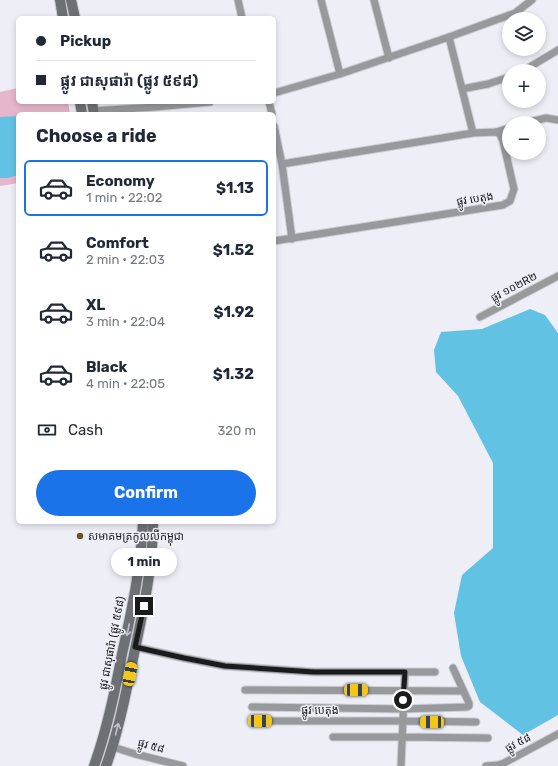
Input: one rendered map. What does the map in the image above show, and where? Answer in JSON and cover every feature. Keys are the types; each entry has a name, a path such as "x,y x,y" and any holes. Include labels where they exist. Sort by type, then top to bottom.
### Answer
{"main road":[{"path":"60,0 63,16"},
{"path":"71,0 74,16"},
{"name":"ផ្លូវ ជាសុផារ៉ា (ផ្លូវ ៥៩៨)","path":"94,766 102,744 113,700 133,604 140,558 143,524"},
{"name":"ផ្លូវ ជាសុផារ៉ា (ផ្លូវ ៥៩៨)","path":"106,766 113,747 124,702 145,598 151,553 153,524"}],"street":[{"path":"238,0 242,16"},
{"path":"321,0 340,74"},
{"path":"374,0 389,58"},
{"path":"276,92 340,74 449,37 515,13 532,0"},
{"path":"449,37 473,133"},
{"path":"535,64 558,50"},
{"path":"462,89 488,84 502,79"},
{"path":"93,109 155,107 188,104"},
{"path":"546,118 558,120"},
{"path":"282,164 473,133 496,132 502,130"},
{"name":"ផ្លូវ បេតុង","path":"276,241 503,206 510,201 514,189 503,141 500,134 496,132"},
{"path":"276,136 282,164 292,239"},
{"name":"ផ្លូវ ១០២R២","path":"480,317 558,276"},
{"path":"135,647 225,666 314,672 435,672"},
{"path":"252,707 403,709 467,707 469,706 469,703 453,668"},
{"path":"401,766 405,672"},
{"path":"244,690 463,691"},
{"path":"285,721 286,708"},
{"name":"ផ្លូវ បេតុង","path":"260,721 476,722"},
{"name":"ផ្លូវ ៥៨","path":"486,766 504,763 558,734"},
{"path":"333,737 402,736 488,738"},
{"name":"ផ្លូវ ៥៨","path":"113,747 183,766"}],"shaded area":[{"path":"16,88 16,104 68,104 70,112 16,112 16,183 0,186 0,92"}],"water":[{"path":"16,116 16,176 8,178 0,178 0,117"},
{"path":"530,309 545,315 558,333 558,715 523,735 480,702 461,656 454,613 462,575 493,548 493,463 458,396 436,372 434,350 441,332 482,329"}],"place":[{"name":"សមាគមត្រកូលលីកម្ពុជា","path":"80,536"}],"route":[{"path":"144,606 135,647 225,666 314,672 405,672 403,700"}]}
